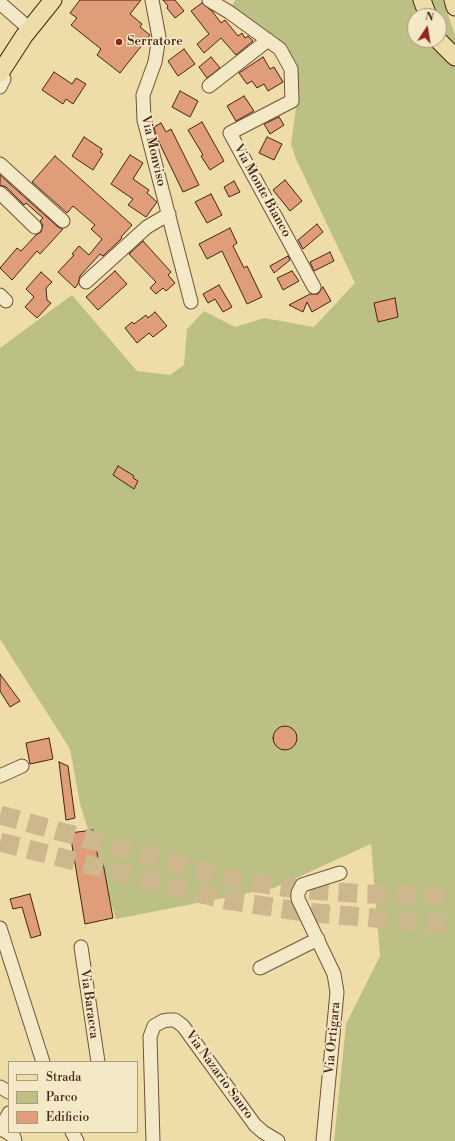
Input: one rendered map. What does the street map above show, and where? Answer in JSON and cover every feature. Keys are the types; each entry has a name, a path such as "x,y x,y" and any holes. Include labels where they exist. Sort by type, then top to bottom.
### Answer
{"main road":[{"path":"2,70 24,24 42,0"},
{"path":"2,70 24,36 52,0"},
{"path":"452,0 455,7"},
{"path":"446,48 455,57"}],"street":[{"name":"Via Monviso","path":"152,0 159,37 155,62 143,95 144,120 192,302"},
{"name":"Via Monte Bianco","path":"209,0 230,12 280,49 291,69 292,101 230,133 314,287"},
{"path":"0,3 24,24"},
{"path":"209,86 268,40"},
{"path":"0,164 63,221"},
{"path":"0,194 35,227"},
{"path":"86,282 147,226 169,214"},
{"path":"0,776 22,766"},
{"name":"Via Ortigara","path":"323,1141 337,992 334,974 298,899 299,889 302,885 340,873"},
{"path":"0,928 43,1061"},
{"path":"260,968 318,939"},
{"name":"Via Baracca","path":"81,947 98,1061"},
{"name":"Via Nazario Sauro","path":"153,1141 150,1037 154,1026 163,1020 175,1020 183,1026 255,1125 278,1141"},
{"path":"8,1115 0,1129 14,1137 15,1141"}],"green space":[{"path":"235,0 443,0 446,8 407,8 407,48 447,48 447,12 455,35 455,1141 334,1141 346,1024 380,956 371,844 274,888 116,919 80,804 70,749 0,639 0,348 72,295 137,371 170,375 184,365 187,329 204,311 235,327 264,318 314,327 355,283 296,159 291,144 296,108 296,79 292,56 269,32 232,7"}],"building":[{"name":"Serratore","path":"80,0 141,0 130,14 142,24 140,27 150,35 120,73 97,55 101,49 71,25 77,18 70,13"},
{"path":"163,0 175,0 184,11 175,18"},
{"path":"202,3 212,11 221,23 225,20 238,36 242,33 245,38 248,36 253,41 236,55 221,38 204,53 197,44 209,34 191,11"},
{"path":"184,49 195,64 178,76 168,61"},
{"path":"211,57 220,68 207,78 199,67"},
{"path":"263,57 270,69 274,67 283,82 268,91 264,84 257,88 252,81 247,84 239,73"},
{"path":"54,72 72,84 76,78 86,84 73,104 66,99 63,104 42,90"},
{"path":"180,91 198,101 190,117 172,107"},
{"path":"244,96 254,111 236,121 227,106"},
{"path":"279,117 284,125 270,134 264,124"},
{"path":"202,122 224,161 210,170 188,130"},
{"path":"161,123 166,132 171,129 199,185 183,192 156,136 154,127"},
{"path":"84,137 102,149 100,152 103,154 93,170 72,156"},
{"path":"267,137 282,144 274,160 259,153"},
{"path":"130,155 143,163 133,179 149,190 147,193 157,202 146,217 128,205 133,199 111,184"},
{"path":"55,156 132,225 121,237 122,238 103,256 100,254 80,276 78,284 75,288 58,272 74,255 72,254 79,246 89,255 102,239 91,229 95,225 73,206 67,213 32,182"},
{"path":"0,175 58,227 63,229 40,254 37,251 12,280 0,268 17,248 21,251 36,235 41,232 43,225 40,221 43,218 26,203 24,205 6,187 0,185"},
{"path":"285,180 302,201 290,211 273,190"},
{"path":"234,181 240,192 229,197 224,187"},
{"path":"211,194 222,215 207,223 195,202"},
{"path":"317,224 323,232 303,249 298,240"},
{"path":"230,228 237,243 233,246 244,268 247,266 262,297 247,304 222,251 207,259 199,244"},
{"path":"143,241 171,272 168,275 175,283 166,291 163,288 156,294 150,288 156,282 129,254"},
{"path":"330,252 334,261 314,271 310,262"},
{"path":"288,256 290,260 274,273 270,266"},
{"path":"115,271 127,284 98,310 86,297"},
{"path":"292,271 299,281 283,290 277,278"},
{"path":"41,272 52,282 46,288 47,300 51,303 37,318 25,307 34,297 26,289"},
{"path":"219,285 232,307 223,312 215,299 208,303 203,294"},
{"path":"323,287 331,301 312,312 307,302 303,312 289,305 310,294 318,294"},
{"path":"395,298 398,317 378,322 374,303"},
{"path":"155,312 167,326 153,337 149,333 137,343 125,328 132,322 134,324 146,315 148,318"},
{"path":"118,466 134,476 133,478 138,481 134,489 113,475"},
{"path":"0,674 20,701 10,707 0,691"},
{"path":"285,726 290,727 296,733 296,743 290,749 285,750 280,749 274,743 273,738 274,733 280,727"},
{"path":"49,738 53,759 30,764 26,743"},
{"path":"59,762 68,766 75,818 66,820"},
{"path":"93,830 99,864 103,863 113,918 85,924 70,833"},
{"path":"30,894 41,935 31,938 22,907 13,909 10,899"}],"tunnel":[{"path":"0,815 237,880 297,889 364,894 455,896"},
{"path":"0,842 226,900 304,912 455,925"}],"place":[{"name":"Serratore","path":"119,42"}]}
